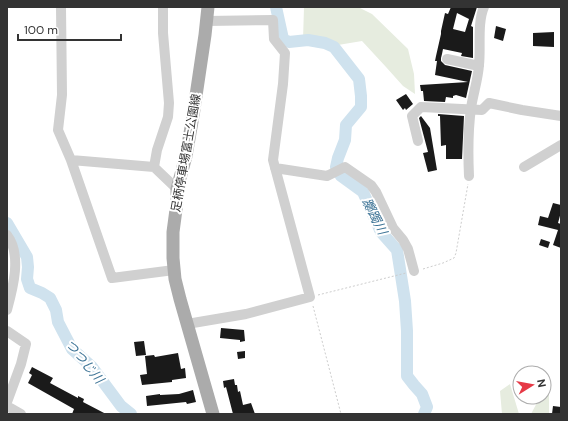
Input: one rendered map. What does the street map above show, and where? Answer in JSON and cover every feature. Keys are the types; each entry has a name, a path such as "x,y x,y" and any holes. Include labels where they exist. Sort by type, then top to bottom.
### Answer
{"main road":[{"name":"足柄停車場富士公園線","path":"208,7 193,116 186,156 177,189 172,258 180,299 213,414"}],"street":[{"path":"61,7 62,95 58,130 71,160 112,278 174,270"},
{"path":"154,167 157,150 168,117 169,103 163,33 163,7"},
{"path":"469,176 469,133 471,109 479,66 481,13 484,7"},
{"path":"187,324 246,314 310,297 273,160 283,84 285,53 274,39 272,20 207,21"},
{"path":"447,60 479,66"},
{"path":"418,141 412,116 422,107 482,110 489,103 561,116"},
{"path":"524,167 561,145"},
{"path":"71,160 154,167 177,189"},
{"path":"275,168 327,176 345,167 370,185 376,192 393,228 408,249 412,272"},
{"path":"7,235 14,249 15,267 14,284 7,310"},
{"path":"7,331 26,344 9,407 21,414"}],"path":[{"path":"341,414 310,297 412,272 443,263 454,258 469,176"}],"shaded area":[{"path":"304,7 358,7 372,14 408,49 414,74 415,94 403,86 362,41 320,48 303,40"},
{"path":"510,384 512,391 512,405 516,405 519,414 502,414 500,391"},
{"path":"536,405 549,405 549,414 531,414"}],"building":[{"path":"451,7 477,7 471,26 473,27 473,58 461,56 462,53 443,49 441,58 441,61 445,65 472,71 466,98 456,95 453,96 453,98 446,97 445,102 424,101 423,91 421,91 420,85 468,82 435,75 437,61 435,61 441,31 445,13 448,14","holes":["457,13 469,19 465,32 453,29"]},
{"path":"496,26 506,29 503,41 494,38"},
{"path":"554,32 554,47 533,46 533,33"},
{"path":"406,94 413,104 406,110 405,108 403,110 396,100"},
{"path":"438,114 464,116 462,159 446,159 446,145 441,146 440,116 438,116"},
{"path":"421,116 430,128 437,170 428,172 423,153 428,152 419,118"},
{"path":"553,203 561,205 558,223 561,224 561,248 553,245 558,230 538,225 540,216 548,218"},
{"path":"541,239 550,242 548,248 539,245"},
{"path":"221,328 244,330 245,341 240,342 240,340 220,338"},
{"path":"144,341 146,355 136,356 134,342"},
{"path":"245,351 245,358 238,359 237,352"},
{"path":"178,353 181,369 185,368 186,378 172,380 172,382 142,385 140,375 147,374 145,356 154,355 155,357"},
{"path":"32,367 53,378 50,383 78,398 78,396 84,399 83,402 106,414 72,414 74,409 28,383 32,375 29,373"},
{"path":"234,379 238,392 240,391 243,405 251,403 255,414 233,414 223,381"},
{"path":"193,390 196,402 187,404 186,402 147,406 146,396 179,394"},
{"path":"553,406 561,407 561,414 552,414"}],"waterway":[{"name":"躑躅川","path":"276,7 283,39 289,42 308,40 325,43 334,47 359,79 361,107 346,125 345,140 336,167 341,176 363,192 381,232 397,250 405,301 407,376 422,394 427,407 424,414"},
{"name":"つつじ川","path":"7,223 27,257 27,279 30,288 50,298 56,310 58,322 72,349 92,367 121,406 131,414"}]}
